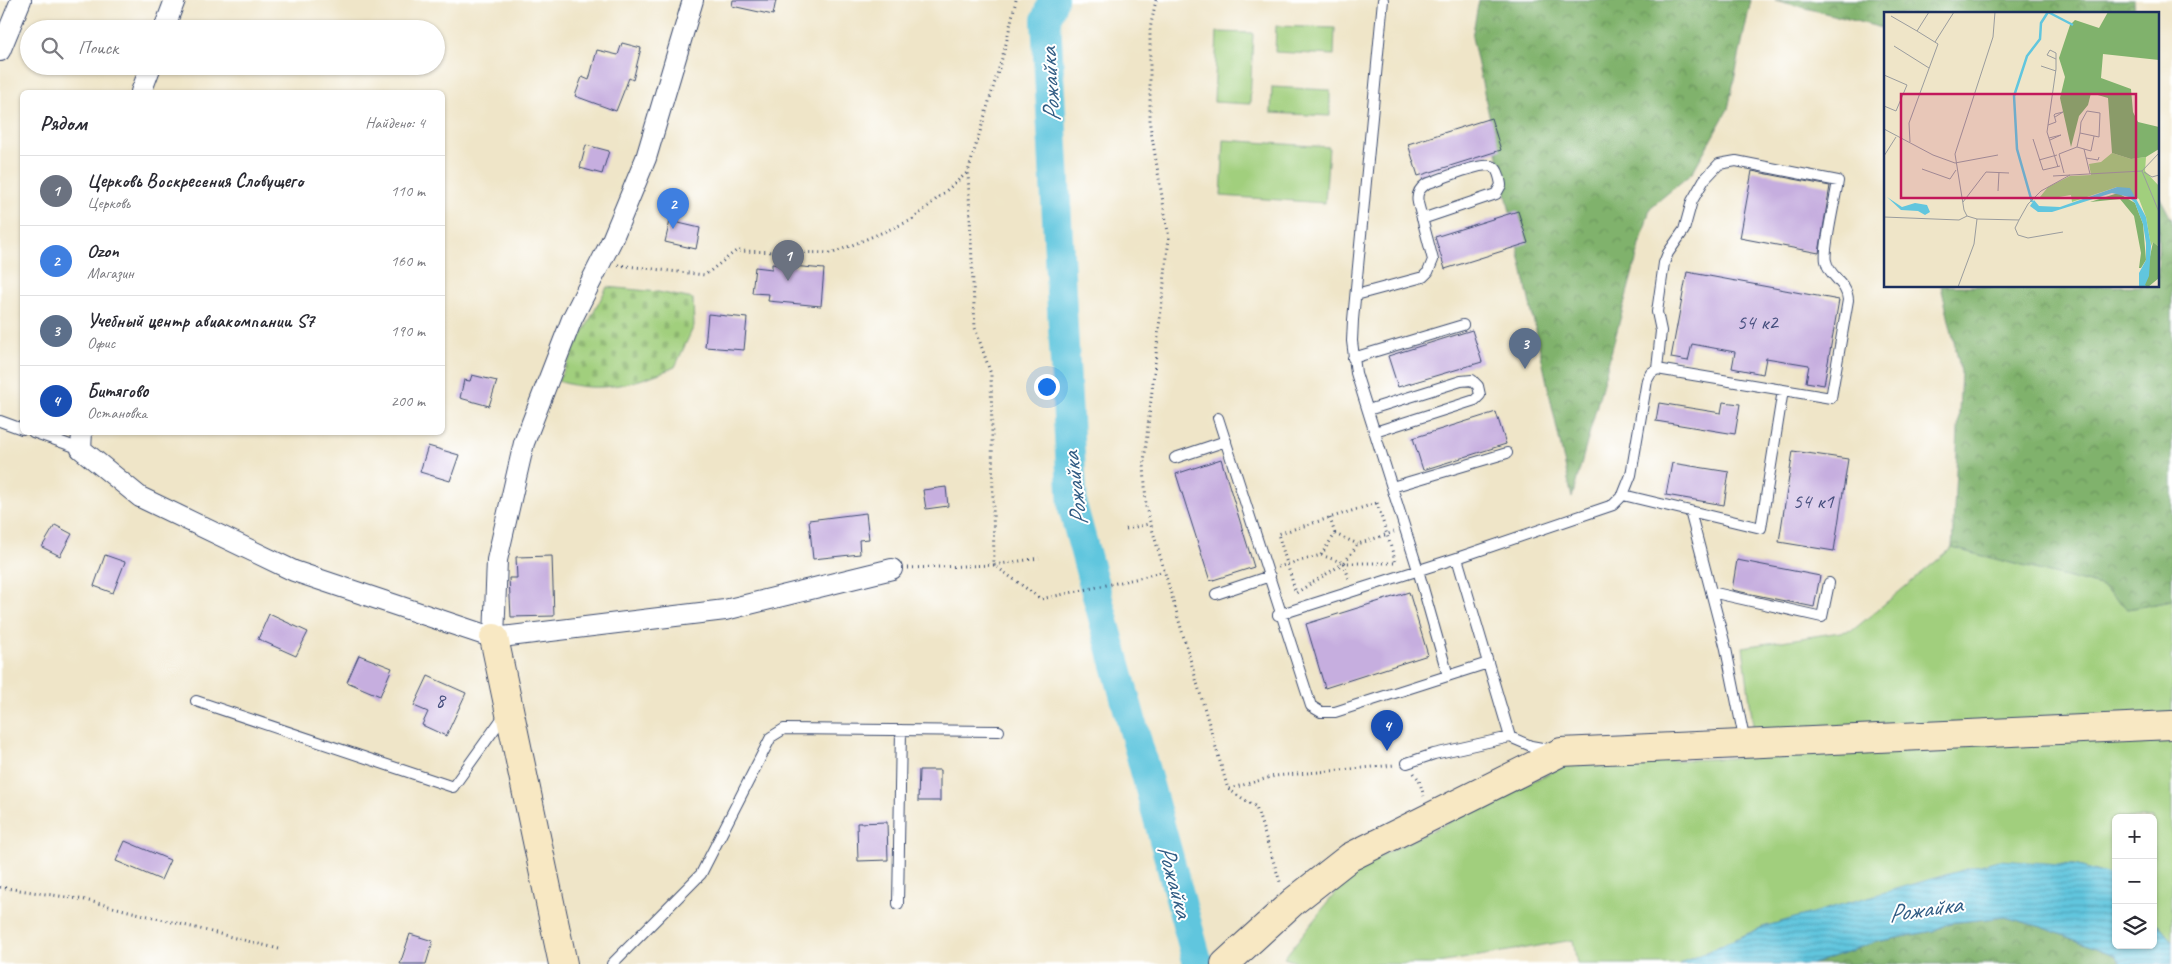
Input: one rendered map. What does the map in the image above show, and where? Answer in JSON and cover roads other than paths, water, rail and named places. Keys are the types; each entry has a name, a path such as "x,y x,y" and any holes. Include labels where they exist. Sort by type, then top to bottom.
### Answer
{"street":[{"path":"0,51 21,0"},
{"path":"167,20 174,0"},
{"path":"563,964 494,638 497,560 524,443 572,319 612,240 646,158 693,0"},
{"path":"142,90 148,75"},
{"path":"81,441 140,497 294,571 494,638 726,610 892,569"},
{"path":"1225,964 1294,901 1350,857 1561,752 2172,725"}],"lane":[{"path":"1384,0 1352,341 1353,358 1356,373 1418,570 1448,676"},
{"path":"1280,614 1457,558 1613,505 1623,495 1631,475 1647,380 1651,373 1657,369 1831,398 1848,300 1845,287 1830,270 1825,257 1838,181 1736,161 1719,164 1704,180 1692,201 1684,230 1664,263 1657,312 1661,331 1657,369"},
{"path":"1356,295 1423,277 1428,272 1434,260 1422,219 1417,197 1418,192 1426,184 1480,166 1491,166 1498,172 1501,185 1496,194 1422,219"},
{"path":"1353,358 1463,325"},
{"path":"1368,410 1461,381 1472,380 1478,386 1480,395 1475,400 1375,432"},
{"path":"1623,495 1761,528 1783,390"},
{"path":"1218,418 1311,706 1321,712 1335,712 1488,663"},
{"path":"0,421 20,428"},
{"path":"49,435 81,441"},
{"path":"1175,458 1226,441"},
{"path":"1392,487 1507,453"},
{"path":"1690,511 1726,649 1745,744"},
{"path":"1457,558 1510,736"},
{"path":"1216,594 1269,573"},
{"path":"1711,592 1822,617 1829,582"},
{"path":"196,701 453,787 509,708"},
{"path":"612,964 701,874 770,737 784,729 999,731"},
{"path":"898,904 901,730"},
{"path":"1408,763 1434,754 1510,736 1531,746 1561,752"}],"water":[{"path":"1998,860 2075,865 2112,876 2112,949 2157,949 2157,924 2172,941 2172,964 2122,964 2114,955 2042,927 2005,917 1949,923 1933,931 1876,942 1812,964 1679,964 1763,927"}],"waterway":[{"name":"Рожайка","path":"1053,0 1046,20 1073,508 1198,964"}],"place":[{"name":"Ozon","path":"673,229"},
{"name":"Церковь Воскресения Словущего","path":"788,281"},
{"name":"Учебный центр авиакомпании S7","path":"1525,369"},
{"name":"Битягово","path":"1387,751"}]}
